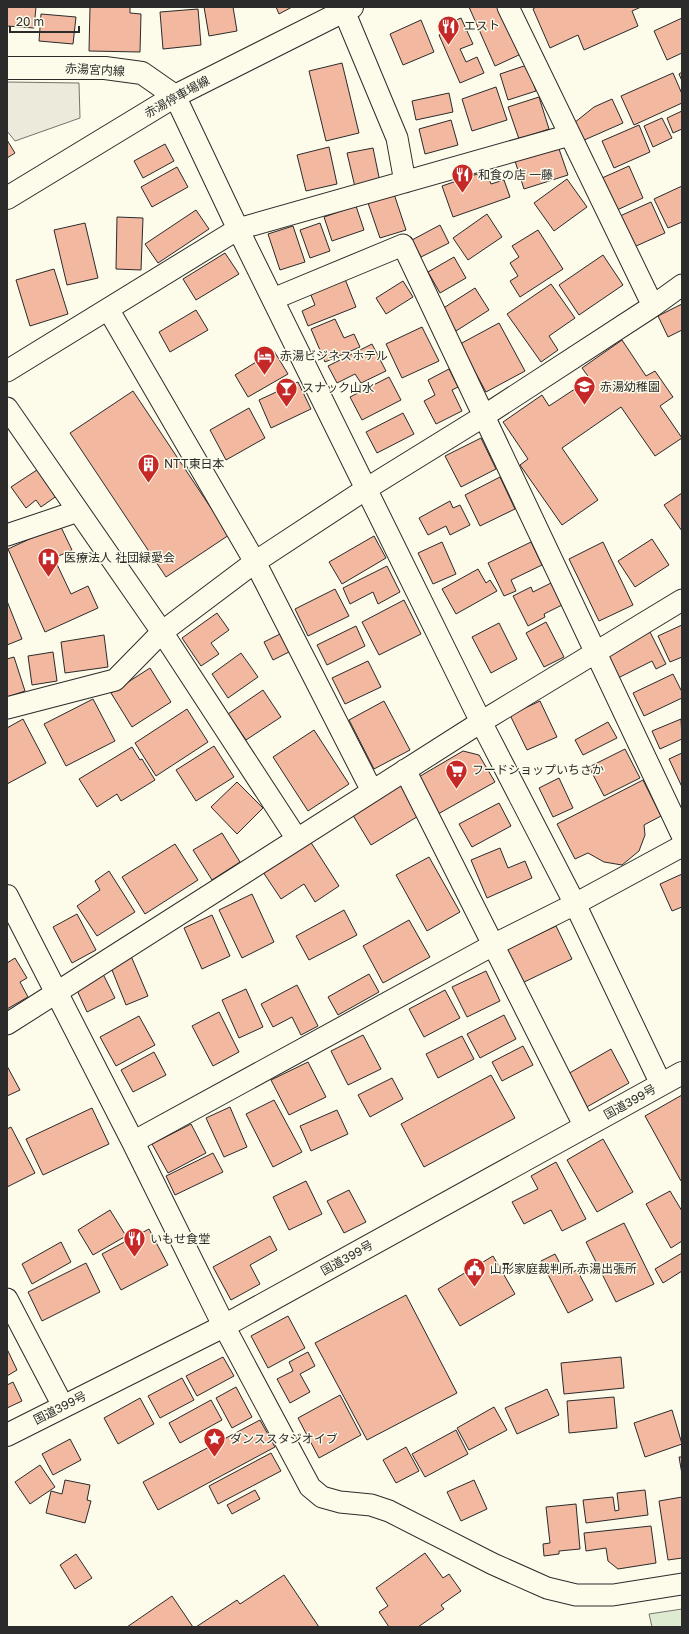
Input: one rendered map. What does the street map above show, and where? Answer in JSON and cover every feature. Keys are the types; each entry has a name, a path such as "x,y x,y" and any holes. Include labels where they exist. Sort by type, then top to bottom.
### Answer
{"main road":[{"name":"赤湯停車場線","path":"7,198 176,96 348,9"},
{"name":"赤湯宮内線","path":"7,68 105,68 142,73 176,96"},
{"path":"7,896 58,993 224,1326"},
{"name":"国道399号","path":"7,1435 224,1326 682,1073"}],"street":[{"path":"508,7 653,306"},
{"path":"348,9 397,138 405,182"},
{"path":"176,96 238,229 481,722 575,904 661,1084"},
{"path":"7,371 238,229 570,135"},
{"path":"273,299 403,245 682,835"},
{"path":"7,708 115,680 162,632 255,562 366,489 484,416 653,306 682,285"},
{"path":"108,309 255,562 372,791"},
{"path":"7,408 162,632 297,838"},
{"path":"7,535 78,510"},
{"path":"7,1024 58,993 297,838 481,722 682,600"},
{"path":"405,770 585,1127"},
{"path":"133,1142 493,945 575,904 682,846"},
{"path":"7,1299 63,1406"},
{"path":"224,1326 310,1487 322,1497 340,1502 370,1505 389,1511 493,1564 555,1590 576,1595 613,1595 682,1584"}],"green space":[{"path":"682,1609 682,1627 652,1627 649,1614"}],"shaded area":[{"path":"7,82 79,83 80,118 15,141 7,131"}],"building":[{"path":"7,7 36,7 34,28 7,26"},
{"path":"90,7 130,7 130,13 141,14 140,52 89,51"},
{"path":"204,7 233,7 237,31 209,36"},
{"path":"276,7 292,7 279,14"},
{"path":"469,7 501,7 521,54 495,66"},
{"path":"536,7 641,7 632,11 638,26 584,50 578,35 550,48 533,9"},
{"path":"198,9 201,45 163,49 160,12"},
{"path":"41,14 76,17 73,44 39,41"},
{"path":"461,18 473,44 460,49 466,62 477,57 484,73 460,83 439,35 450,30 447,24"},
{"path":"682,18 682,53 667,60 654,31"},
{"path":"421,20 434,52 403,65 390,34"},
{"path":"342,63 359,133 326,141 309,71"},
{"path":"527,65 536,91 508,100 500,74"},
{"path":"682,72 682,81 679,74"},
{"path":"673,73 682,94 682,103 634,125 621,96"},
{"path":"496,87 507,120 472,131 462,99"},
{"path":"449,93 453,112 416,120 412,101"},
{"path":"539,97 549,129 519,139 508,107"},
{"path":"612,99 623,123 582,141 574,123 594,107"},
{"path":"682,111 682,129 673,133 667,118"},
{"path":"662,118 672,138 653,147 644,126"},
{"path":"451,120 458,145 425,154 419,129"},
{"path":"639,125 650,152 614,168 602,141"},
{"path":"7,140 15,153 7,158"},
{"path":"165,144 174,161 143,178 134,161"},
{"path":"558,146 568,175 524,189 515,161"},
{"path":"329,147 337,184 306,191 297,155"},
{"path":"373,148 380,182 355,187 347,153"},
{"path":"629,166 643,198 617,210 602,178"},
{"path":"177,167 188,187 152,207 141,187"},
{"path":"486,171 491,184 504,180 510,197 453,217 442,186"},
{"path":"567,179 587,207 554,231 534,203"},
{"path":"682,186 682,222 668,228 654,199"},
{"path":"393,191 406,230 380,238 367,200"},
{"path":"651,202 665,233 634,247 620,216"},
{"path":"356,206 364,230 332,241 324,217"},
{"path":"196,210 209,229 158,263 145,244"},
{"path":"487,214 502,237 468,260 453,238"},
{"path":"117,217 143,218 141,270 116,269"},
{"path":"85,223 98,278 67,285 54,230"},
{"path":"320,223 330,251 310,258 300,230"},
{"path":"440,225 449,243 421,257 412,240"},
{"path":"293,226 305,262 280,270 268,234"},
{"path":"538,230 563,269 520,297 510,281 518,276 510,263 519,257 512,246"},
{"path":"225,253 239,274 196,300 183,279"},
{"path":"603,255 623,285 579,315 559,285"},
{"path":"454,257 466,278 440,293 428,272"},
{"path":"54,269 68,314 30,326 16,280"},
{"path":"343,274 356,307 308,326 302,311 315,305 308,288"},
{"path":"403,281 413,297 386,314 376,298"},
{"path":"551,284 575,318 549,336 558,350 541,362 507,314"},
{"path":"475,288 489,310 456,331 442,309"},
{"path":"682,304 682,330 668,337 658,316"},
{"path":"196,310 208,330 170,352 159,332"},
{"path":"335,319 344,338 354,334 360,347 325,362 311,329"},
{"path":"499,323 525,371 486,392 460,344"},
{"path":"422,327 439,361 402,378 386,344"},
{"path":"622,340 646,376 655,371 673,397 660,406 682,438 655,456 621,407 562,448 598,500 562,525 520,465 528,459 503,422 542,395 549,406 590,379 582,368"},
{"path":"372,344 386,371 361,383 355,374 337,383 328,366"},
{"path":"274,351 288,374 248,397 235,375"},
{"path":"449,369 458,387 452,390 462,411 436,424 424,401 435,395 428,380"},
{"path":"389,377 401,400 362,420 350,397"},
{"path":"298,382 311,409 271,428 259,400"},
{"name":"NTT東日本","path":"133,391 229,535 166,577 70,433"},
{"path":"249,408 265,438 226,460 210,430"},
{"path":"403,413 414,434 377,453 366,432"},
{"path":"481,438 496,469 461,487 445,456"},
{"path":"40,468 58,495 41,507 36,500 26,508 11,487"},
{"path":"500,477 515,509 480,526 465,495"},
{"path":"682,493 682,531 664,505"},
{"path":"450,501 453,508 460,505 470,525 450,535 446,526 428,535 419,518"},
{"path":"60,525 72,550 54,558 71,594 88,586 98,608 45,632 8,549"},
{"path":"374,536 386,558 342,584 329,562"},
{"path":"652,539 669,565 635,587 618,561"},
{"path":"442,542 456,574 433,584 418,553"},
{"path":"531,542 542,565 511,580 516,591 504,596 488,563"},
{"path":"603,542 633,605 599,621 569,559"},
{"path":"387,566 400,592 378,604 373,592 350,604 343,588"},
{"path":"478,569 486,583 490,580 497,591 456,614 442,589"},
{"path":"551,583 562,605 544,614 545,617 528,626 513,596 531,587 533,592"},
{"path":"335,589 349,616 308,636 295,609"},
{"path":"404,600 421,634 379,655 362,622"},
{"path":"7,601 22,639 7,645"},
{"path":"217,613 229,630 211,643 219,654 201,666 182,638"},
{"path":"546,622 564,657 544,667 526,633"},
{"path":"499,623 517,659 491,673 472,637"},
{"path":"682,625 682,657 670,662 658,636"},
{"path":"356,626 365,646 327,665 317,645"},
{"path":"284,632 293,650 273,660 264,642"},
{"path":"650,632 666,664 656,669 652,661 616,679 604,654"},
{"path":"104,635 108,667 65,673 61,642"},
{"path":"53,652 57,681 32,685 28,656"},
{"path":"241,653 258,677 228,698 212,674"},
{"path":"14,657 25,691 7,697 7,659"},
{"path":"368,661 381,687 345,704 332,678"},
{"path":"150,668 171,702 132,727 111,693"},
{"path":"673,674 682,692 682,698 644,716 633,693"},
{"path":"263,690 281,717 246,740 228,714"},
{"path":"93,699 115,741 66,766 44,724"},
{"path":"384,701 410,750 374,769 349,720"},
{"path":"540,701 557,737 527,750 510,715"},
{"path":"187,709 208,742 156,776 135,743"},
{"path":"23,719 46,763 7,784 7,728"},
{"path":"681,719 682,739 660,749 652,731"},
{"path":"608,722 617,738 583,755 575,740"},
{"path":"314,730 349,784 308,811 273,757"},
{"path":"214,746 234,777 196,801 176,770"},
{"path":"132,747 140,760 142,759 155,780 121,801 117,794 97,807 79,779"},
{"path":"625,749 640,778 604,796 589,767"},
{"path":"463,751 479,755 495,782 438,814 417,778"},
{"path":"682,753 682,787 669,759"},
{"path":"559,778 573,808 553,817 539,788"},
{"path":"643,780 661,816 644,825 645,835 639,851 622,865 604,862 588,853 575,859 557,824"},
{"path":"237,782 263,808 237,834 211,807"},
{"path":"400,782 420,815 371,845 351,812"},
{"path":"499,803 511,826 472,847 459,824"},
{"path":"222,833 240,862 212,880 193,850"},
{"path":"310,841 339,886 315,902 304,884 281,899 263,872"},
{"path":"175,844 198,880 145,914 122,877"},
{"path":"500,848 508,868 525,861 532,878 487,898 471,860"},
{"path":"429,857 460,912 427,931 396,875"},
{"path":"109,871 135,912 97,936 77,906 100,890 95,881"},
{"path":"682,874 682,907 672,911 660,884"},
{"path":"252,894 274,942 242,958 219,910"},
{"path":"344,910 357,935 309,960 296,936"},
{"path":"77,914 96,950 72,963 53,927"},
{"path":"212,915 230,956 202,969 184,928"},
{"path":"409,920 430,957 383,983 363,946"},
{"path":"556,926 572,959 518,985 502,952"},
{"path":"131,956 148,996 126,1005 110,965"},
{"path":"15,958 27,978 20,982 28,997 7,1009 7,963"},
{"path":"486,971 500,1001 467,1017 452,987"},
{"path":"103,974 115,998 87,1012 76,988"},
{"path":"369,974 379,992 338,1015 328,997"},
{"path":"297,985 318,1026 301,1035 292,1017 273,1027 261,1004"},
{"path":"246,989 263,1027 239,1038 222,1000"},
{"path":"445,990 460,1018 424,1037 409,1009"},
{"path":"219,1012 239,1052 213,1066 192,1026"},
{"path":"504,1015 516,1039 480,1058 467,1034"},
{"path":"139,1016 155,1045 116,1066 100,1037"},
{"path":"363,1035 381,1069 348,1085 331,1051"},
{"path":"462,1036 474,1059 438,1078 426,1054"},
{"path":"523,1046 533,1065 502,1081 492,1062"},
{"path":"611,1049 629,1083 585,1108 566,1075"},
{"path":"154,1052 166,1075 133,1092 121,1070"},
{"path":"308,1062 326,1097 289,1115 271,1080"},
{"path":"7,1066 20,1090 7,1096"},
{"path":"491,1075 515,1118 424,1167 401,1124"},
{"path":"392,1078 403,1099 370,1117 358,1095"},
{"path":"682,1095 682,1181 681,1181 645,1116"},
{"path":"274,1100 302,1152 273,1167 246,1114"},
{"path":"230,1107 247,1147 224,1157 206,1118"},
{"path":"92,1108 109,1144 43,1175 26,1139"},
{"path":"337,1110 348,1134 311,1151 300,1126"},
{"path":"191,1124 206,1153 168,1173 152,1144"},
{"path":"11,1127 35,1173 7,1187 7,1129"},
{"path":"603,1139 633,1192 597,1212 567,1160"},
{"path":"213,1153 223,1172 175,1195 166,1176"},
{"path":"556,1162 586,1219 562,1231 551,1210 524,1224 512,1202 538,1189 531,1176"},
{"path":"306,1181 322,1214 289,1230 273,1197"},
{"path":"349,1190 366,1222 344,1233 327,1201"},
{"path":"670,1191 682,1211 682,1241 671,1248 646,1204"},
{"path":"110,1210 126,1236 93,1255 78,1230"},
{"path":"624,1223 654,1284 616,1302 586,1242"},
{"path":"149,1229 168,1265 121,1290 102,1254"},
{"path":"270,1236 277,1250 250,1265 260,1284 231,1300 213,1267"},
{"path":"61,1242 71,1262 32,1284 22,1264"},
{"path":"682,1253 682,1271 663,1283 655,1269"},
{"path":"555,1254 566,1275 577,1270 593,1300 568,1313 541,1261"},
{"path":"493,1256 515,1294 460,1326 438,1289"},
{"path":"86,1263 100,1292 42,1321 28,1292"},
{"path":"406,1295 457,1393 367,1440 315,1343"},
{"path":"288,1316 305,1348 268,1368 251,1336"},
{"path":"7,1349 17,1370 7,1376"},
{"path":"308,1352 315,1366 300,1374 310,1392 290,1403 277,1379 293,1371 289,1362"},
{"path":"223,1357 234,1376 197,1396 186,1376"},
{"path":"621,1357 624,1388 564,1394 561,1363"},
{"path":"182,1378 194,1400 160,1418 148,1396"},
{"path":"13,1382 22,1401 7,1408 7,1385"},
{"path":"236,1387 252,1417 232,1428 216,1398"},
{"path":"547,1389 559,1415 517,1434 505,1408"},
{"path":"340,1395 361,1435 319,1458 298,1418"},
{"path":"614,1397 617,1428 569,1433 567,1401"},
{"path":"140,1398 154,1424 118,1444 104,1418"},
{"path":"211,1400 222,1420 180,1443 169,1423"},
{"path":"494,1407 507,1430 469,1450 457,1428"},
{"path":"672,1410 682,1444 645,1457 634,1423"},
{"path":"260,1420 275,1447 158,1510 143,1482"},
{"path":"456,1430 468,1454 425,1477 412,1454"},
{"path":"70,1439 81,1460 53,1475 42,1454"},
{"path":"406,1447 419,1471 396,1483 383,1460"},
{"path":"271,1453 281,1471 218,1504 209,1486"},
{"path":"679,1457 682,1457 682,1474"},
{"path":"40,1465 55,1487 30,1504 15,1482"},
{"path":"65,1480 90,1485 87,1500 91,1501 85,1523 46,1513 51,1491 62,1494"},
{"path":"474,1480 487,1509 461,1521 447,1492"},
{"path":"255,1490 260,1499 232,1514 227,1505"},
{"path":"645,1490 648,1515 586,1523 583,1500 613,1497 615,1511 619,1510 617,1493"},
{"path":"682,1497 682,1558 668,1560 659,1501"},
{"path":"576,1504 580,1549 559,1551 559,1554 544,1556 543,1544 550,1543 546,1507"},
{"path":"651,1526 656,1563 618,1569 608,1561 606,1548 586,1551 584,1533"},
{"path":"425,1553 443,1578 449,1574 461,1591 441,1605 444,1609 418,1627 389,1627 379,1612 388,1606 376,1588"},
{"path":"76,1554 92,1578 75,1589 60,1565"},
{"path":"284,1575 319,1627 196,1627 237,1600 240,1604"},
{"path":"172,1596 193,1627 127,1627"}],"place":[{"name":"エスト","path":"449,46"},
{"name":"和食の店 一藤","path":"462,194"},
{"name":"赤湯ビジネスホテル","path":"265,376"},
{"name":"赤湯幼稚園","path":"584,406"},
{"name":"スナック山水","path":"286,408"},
{"name":"NTT東日本","path":"149,484"},
{"name":"医療法人 社団緑愛会","path":"49,578"},
{"name":"フードショップいちさか","path":"457,790"},
{"name":"いもせ食堂","path":"134,1258"},
{"name":"山形家庭裁判所 赤湯出張所","path":"475,1288"},
{"name":"ダンススタジオイブ","path":"214,1458"}]}
